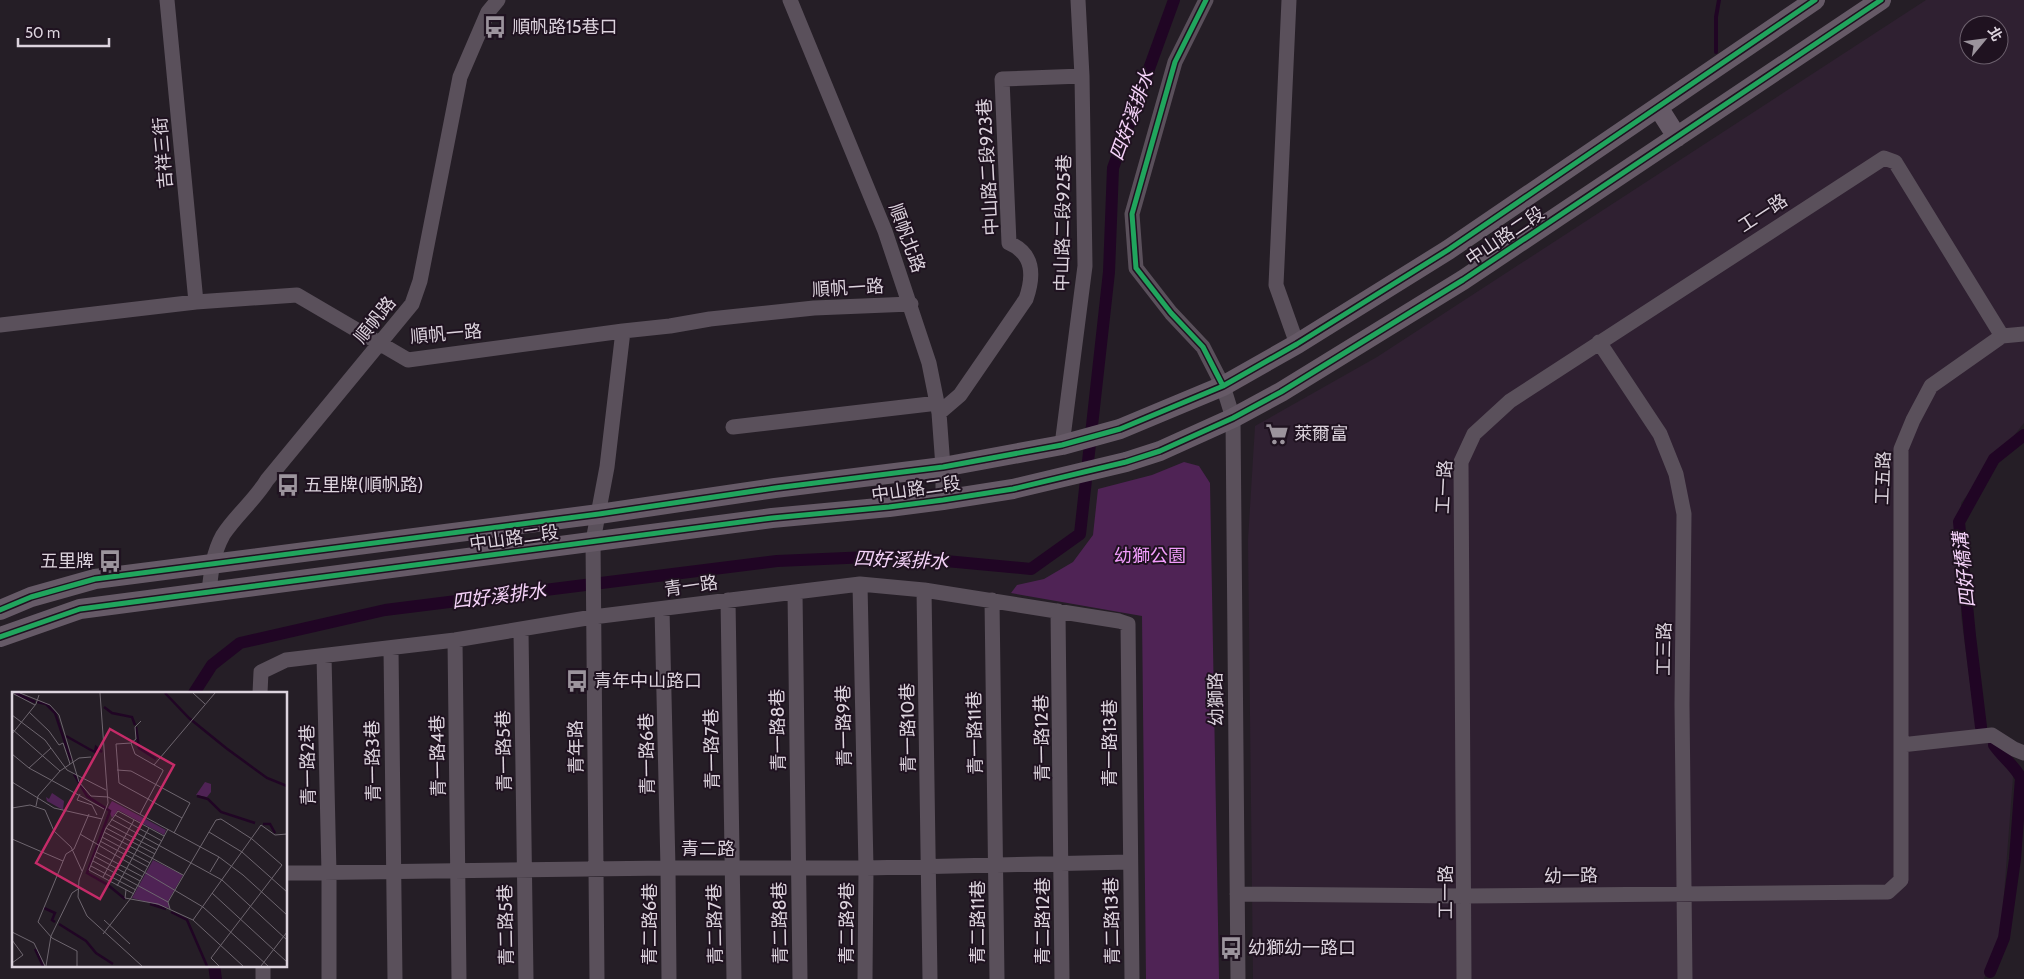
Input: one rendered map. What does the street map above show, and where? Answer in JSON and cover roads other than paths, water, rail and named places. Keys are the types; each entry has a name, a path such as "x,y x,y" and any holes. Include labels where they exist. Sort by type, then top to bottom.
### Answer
{"main road":[{"name":"中山路二段","path":"0,610 31,597 95,579 943,467 1062,444 1120,429 1223,386 1296,344 1448,250 1815,0"},
{"name":"中山路二段","path":"0,637 80,609 772,518 943,500 1013,489 1126,462 1160,451 1232,418 1306,377 1463,280 1881,0"},
{"path":"1658,107 1677,137"}],"street":[{"name":"吉祥三街","path":"167,0 196,302"},
{"name":"順帆路","path":"209,592 211,564 223,535 412,304 420,281 460,78 488,12 498,0"},
{"name":"順帆北路","path":"790,0 886,231 911,304 929,363 939,408 943,500"},
{"name":"中山路二段925巷","path":"1062,444 1085,266 1082,76 1078,0"},
{"name":"幼獅路","path":"1206,0 1175,62 1132,214 1136,268 1202,347 1223,386 1232,418 1238,979"},
{"path":"1289,0 1276,285 1296,344"},
{"name":"中山路二段923巷","path":"939,408 960,395 1026,299 1032,282 1029,262 1020,248 1009,243 1002,79 1082,76"},
{"name":"工一路","path":"1464,979 1461,462 1474,434 1510,401 1884,158 1895,162 2002,336"},
{"name":"順帆一路","path":"0,325 196,302 297,295 408,360 623,330 670,326 710,319 814,308 911,304"},
{"name":"青年路","path":"597,979 593,541 607,467 623,330"},
{"path":"2002,336 2024,334"},
{"name":"工五路","path":"1901,880 1901,449 1913,420 1931,386 2002,336"},
{"name":"工三路","path":"1600,342 1660,434 1676,474 1684,514 1682,704 1685,979"},
{"path":"733,427 939,408"},
{"name":"青一路","path":"260,692 261,672 286,660 390,649 521,631 593,618 860,584 924,590 992,600 1128,624"},
{"name":"青一路9巷","path":"860,584 866,868"},
{"name":"青一路10巷","path":"924,590 930,979"},
{"name":"青一路8巷","path":"795,592 799,867"},
{"name":"青一路7巷","path":"728,600 733,868"},
{"name":"青一路11巷","path":"992,600 996,865"},
{"name":"青一路6巷","path":"662,609 668,868"},
{"name":"青一路12巷","path":"1058,611 1062,864"},
{"name":"青一路13巷","path":"1128,624 1130,862"},
{"name":"青一路5巷","path":"521,631 524,870"},
{"name":"青一路4巷","path":"455,640 459,979"},
{"name":"青一路3巷","path":"390,649 395,979"},
{"name":"青一路2巷","path":"324,656 329,873 329,979"},
{"path":"1901,745 1992,735 2024,753"},
{"name":"青二路","path":"288,873 668,868 866,868 1130,862"},
{"name":"青二路13巷","path":"1130,862 1132,979"},
{"name":"青二路12巷","path":"1062,864 1062,979"},
{"name":"青二路11巷","path":"996,865 997,979"},
{"name":"青二路8巷","path":"799,867 800,979"},
{"name":"青二路6巷","path":"668,868 669,979"},
{"name":"青二路7巷","path":"733,868 734,979"},
{"name":"青二路9巷","path":"865,979 866,868"},
{"name":"青二路5巷","path":"524,870 526,979"},
{"name":"幼一路","path":"1237,894 1465,896 1888,892 1901,880"},
{"path":"263,966 263,979"}],"waterway":[{"name":"四好溪排水","path":"195,692 212,665 240,643 385,610 777,561 892,556 1031,569 1080,534 1109,272 1113,168 1174,0"},
{"path":"1716,52 1716,17 1719,0"},
{"name":"四好橋溝","path":"1981,727 1959,522 1994,459 2024,435"},
{"name":"四好橋溝","path":"1990,972 2004,938 2015,859 2021,778 1994,745"},
{"name":"四好溪排水","path":"214,966 216,979"}],"place":[{"name":"順帆路15巷口","path":"495,27"},
{"name":"萊爾富","path":"1277,434"},
{"name":"五里牌(順帆路)","path":"288,485"},
{"name":"五里牌","path":"110,561"},
{"name":"青年中山路口","path":"577,681"},
{"name":"幼獅幼一路口","path":"1231,948"}],"park label":[{"name":"幼獅公園","path":"1150,556"}]}
